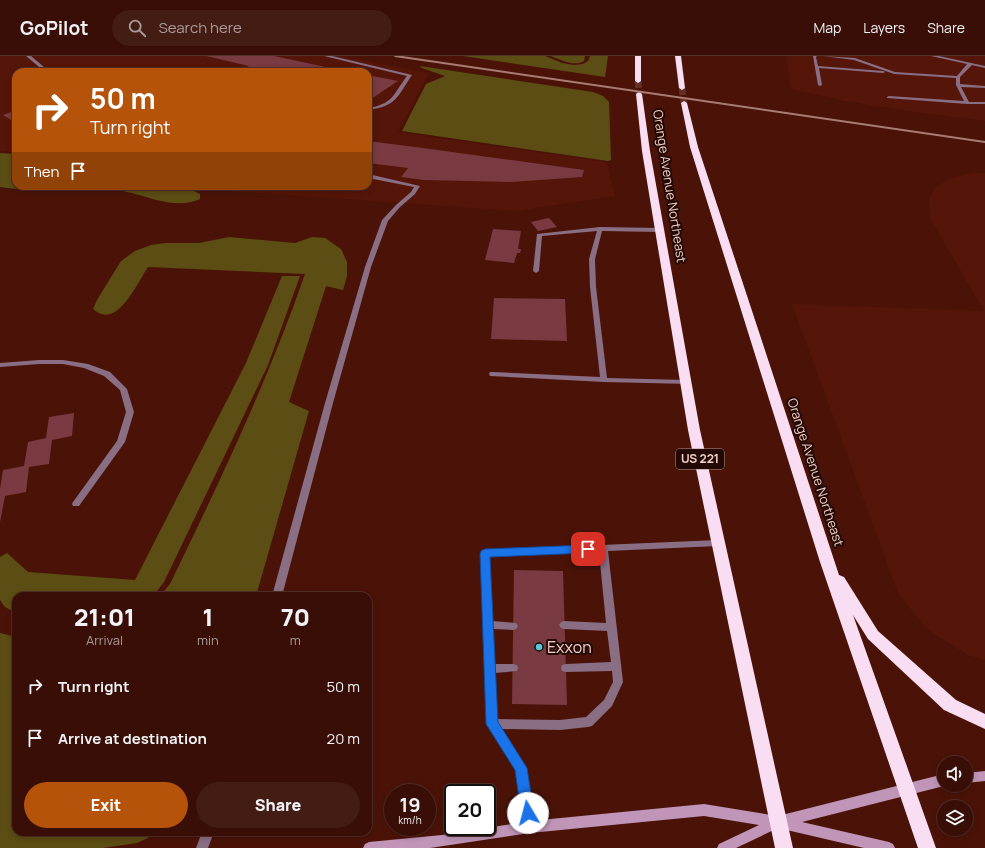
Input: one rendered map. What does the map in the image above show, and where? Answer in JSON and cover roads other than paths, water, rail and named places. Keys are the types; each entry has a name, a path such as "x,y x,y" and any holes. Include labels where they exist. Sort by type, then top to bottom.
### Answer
{"highway":[{"name":"Orange Avenue Northeast","path":"638,56 639,88 646,150 694,430 784,848"},
{"path":"678,56 682,88"},
{"name":"Orange Avenue Northeast","path":"684,103 694,147 827,562 927,848"},
{"path":"827,562 874,635 950,705 985,722"}],"street":[{"path":"28,56 43,68"},
{"path":"326,56 410,75 399,94 392,101 385,106 372,108"},
{"path":"815,56 820,85"},
{"path":"825,56 855,59 894,73"},
{"path":"933,56 985,67"},
{"path":"967,103 958,85 958,77 970,64"},
{"path":"816,67 958,77"},
{"path":"958,85 985,86"},
{"path":"888,97 985,103"},
{"path":"278,592 329,403 368,267 385,220 413,193 418,186 372,177"},
{"path":"536,271 539,235 600,229 659,230"},
{"path":"600,229 592,259 604,380"},
{"path":"0,365 63,362 85,366 107,374 123,389 130,412 121,442 76,504"},
{"path":"493,374 604,380 686,382"},
{"path":"530,827 521,768 492,724 485,554 718,543"},
{"path":"492,724 560,725 588,722 608,703 618,682 603,548"},
{"path":"487,625 513,626"},
{"path":"564,625 612,627"},
{"path":"566,668 616,666"},
{"path":"489,669 513,668"},
{"path":"973,777 985,776"},
{"path":"723,848 778,822 937,782"},
{"path":"369,848 442,841 530,827 704,810 778,822 889,848"},
{"path":"202,848 206,836"}],"tunnel":[{"path":"638,81 639,94"},
{"path":"682,88 684,103"}],"railway":[{"path":"395,56 985,142"}],"place":[{"name":"Exxon","path":"539,647"}]}
